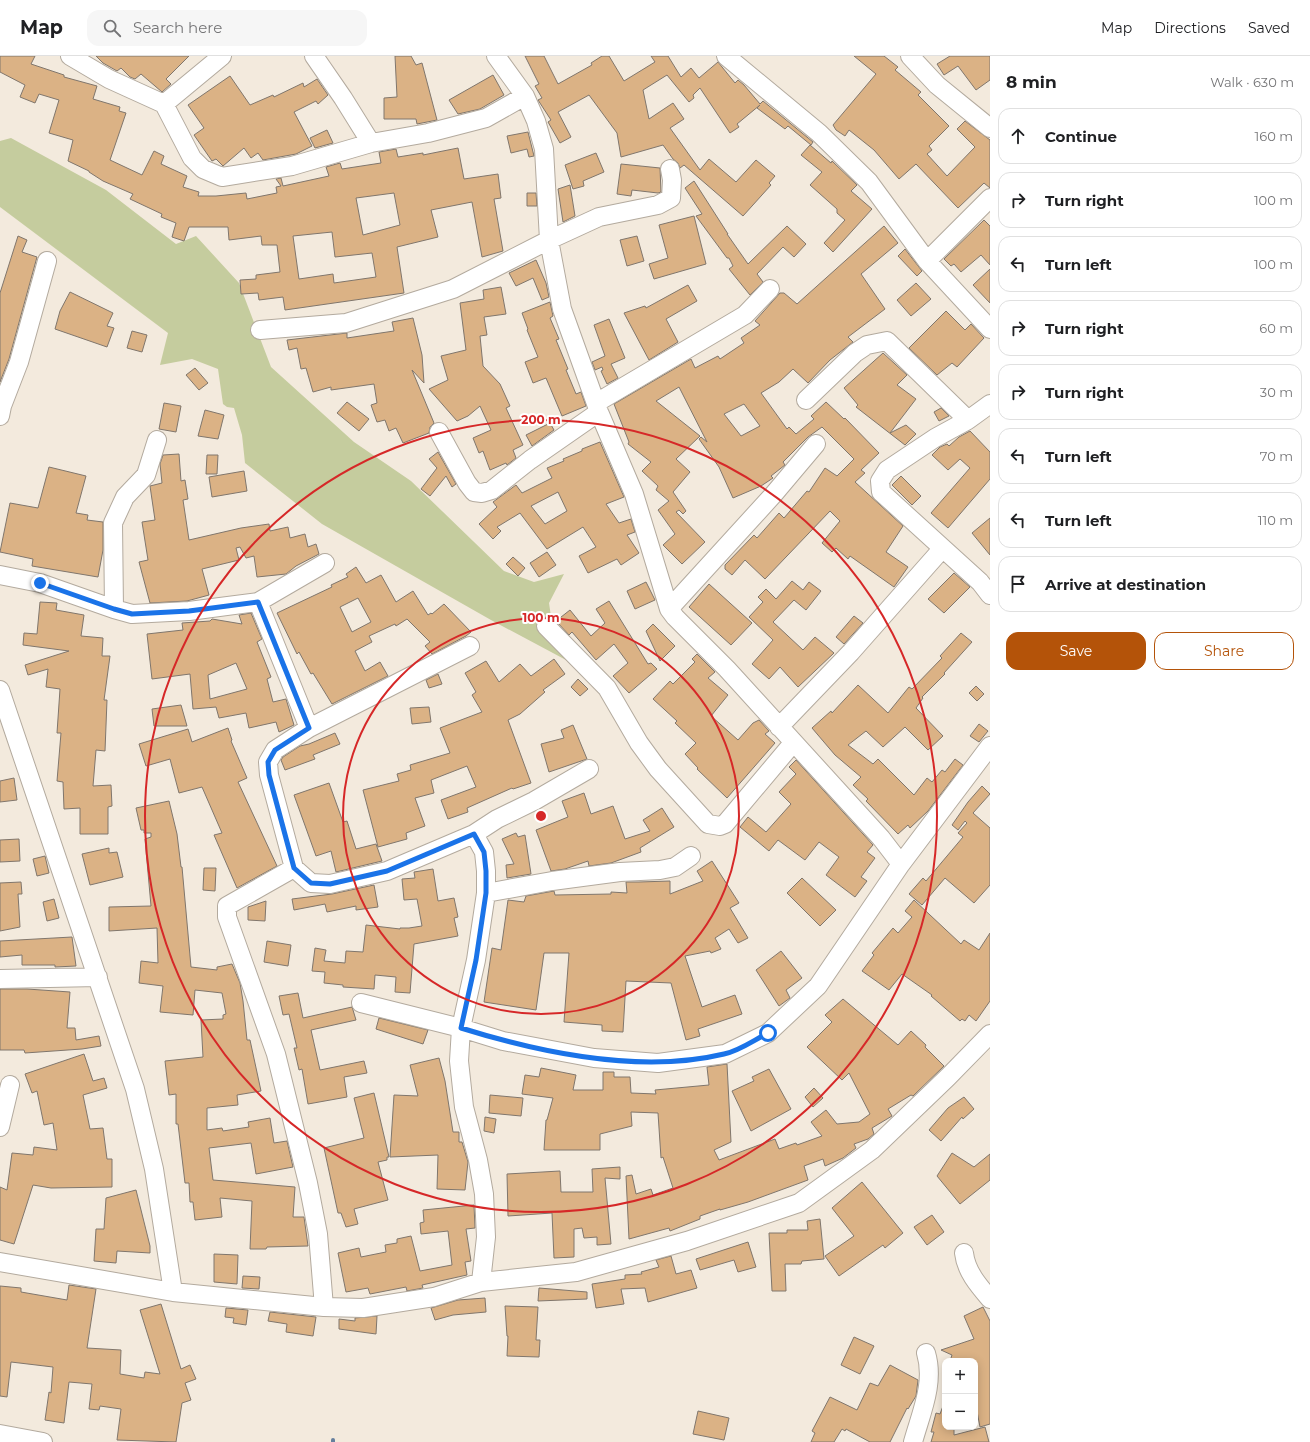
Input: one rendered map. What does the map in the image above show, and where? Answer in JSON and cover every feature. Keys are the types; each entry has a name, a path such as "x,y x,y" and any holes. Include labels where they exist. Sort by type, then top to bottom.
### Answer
{"street":[{"path":"70,56 109,79 164,104 192,158 204,169 222,177 292,166 371,143 428,132 486,118 525,96"},
{"path":"164,104 222,56"},
{"path":"314,56 343,98 371,143"},
{"path":"496,56 525,96 536,121 544,149 549,240 562,309 597,407 634,494 669,609 675,617 727,669 881,838 902,864"},
{"path":"726,56 819,133 869,182 927,261 990,329"},
{"path":"910,56 937,85 990,128"},
{"path":"260,330 346,323 453,289 549,240 599,217 658,205 671,198 672,180 670,169"},
{"path":"927,261 990,198"},
{"path":"1,409 19,362 47,261"},
{"path":"439,432 467,483 474,492 482,493 492,490 597,407 745,315 770,289"},
{"path":"806,400 855,353 867,345 887,341 968,420"},
{"path":"990,404 968,420 934,438 887,470 880,481 881,492 980,582 990,595"},
{"path":"114,609 113,523 125,497 146,475 157,440"},
{"path":"669,609 773,495 816,444"},
{"path":"779,727 851,652 942,549"},
{"path":"0,575 40,583 132,614 189,611 258,602 325,563"},
{"path":"258,602 309,728"},
{"path":"546,626 607,688 639,743 658,769 708,824 720,826 725,824 793,743"},
{"path":"470,646 309,728 275,750 268,762 269,775 294,868 311,883 330,884 387,871 474,834 497,819 534,801 589,769"},
{"path":"0,690 135,1089 154,1169 173,1292"},
{"path":"361,1003 461,1028 503,1041 594,1058 658,1063 725,1054 768,1033 818,986 902,864 990,746"},
{"path":"474,834 484,852 486,893 476,960 461,1028 459,1061 464,1107 478,1160 486,1213 486,1238 480,1282"},
{"path":"486,893 552,881 620,872 660,870 675,866 691,856"},
{"path":"294,868 227,906 227,917 276,1054 308,1183 318,1234 324,1307"},
{"path":"0,979 98,977"},
{"path":"0,1262 173,1292 324,1307 363,1308 434,1297 480,1282 576,1272 688,1241 799,1203 872,1150 948,1077 990,1034"},
{"path":"0,1127 10,1085"},
{"path":"964,1253 965,1263 990,1299"},
{"path":"914,1442 930,1376 926,1353"},
{"path":"0,1434 43,1442"}],"green space":[{"path":"11,138 106,190 176,244 196,236 239,283 271,367 354,442 411,481 504,571 534,582 564,574 549,603 554,637 600,690 566,660 491,620 322,524 245,463 242,435 234,408 227,407 223,404 218,369 192,359 160,365 168,333 0,207 0,141"}],"building":[{"path":"0,56 35,56 31,64 64,75 64,77 97,86 93,99 120,107 119,111 126,113 110,160 142,175 154,151 164,156 161,164 187,176 183,187 199,192 198,196 246,193 247,199 277,193 276,187 281,186 276,179 281,178 283,186 329,176 326,167 340,163 342,169 381,163 379,152 396,149 398,157 423,153 423,155 458,148 464,179 498,174 501,198 494,199 503,251 482,257 472,202 431,210 438,237 397,247 404,293 285,310 283,297 259,300 258,293 241,294 240,280 256,279 256,275 280,272 277,245 262,245 261,236 229,240 228,227 189,227 184,241 172,237 176,223 161,217 162,214 130,199 133,194 103,181 89,171 68,161 73,140 49,133 59,100 39,94 35,103 20,97 25,85 0,72","holes":["394,193 400,225 363,235 356,198","332,232 335,257 372,253 376,277 334,283 333,274 299,279 293,236"]},
{"path":"96,56 189,56 166,79 171,84 162,92 141,74 135,79 130,77 121,68 117,71 103,63"},
{"path":"395,56 411,56 416,65 422,63 437,120 417,124 416,119 384,119 384,98 397,97"},
{"path":"525,56 544,56 558,84 592,65 591,63 602,56 609,56 624,81 655,62 651,56 668,56 681,77 691,68 699,78 718,62 735,83 738,80 760,104 763,101 813,142 811,145 788,126 785,129 757,108 760,105 737,124 739,127 730,133 700,88 693,95 694,98 689,102 667,75 643,90 649,119 673,103 684,119 670,128 700,170 709,159 736,182 756,160 775,176 769,183 771,185 743,216 684,165 680,168 678,163 673,159 663,145 621,157 617,133 589,95 558,112 571,137 560,143 548,122 551,120 538,100 542,98 535,86 539,84"},
{"path":"854,56 884,56 898,67 895,70 921,92 918,95 949,126 929,146 932,150 927,154 947,176 975,147 957,129 965,121 990,140 990,188 984,183 958,208 916,164 899,179 874,150 849,130 845,136 836,130 833,125 876,74"},
{"path":"950,56 990,56 990,80 976,90 958,66 944,75 937,64"},
{"path":"493,75 504,95 480,109 458,114 449,100"},
{"path":"230,76 250,105 273,95 274,97 303,83 304,87 317,79 328,95 318,104 316,101 294,112 312,146 296,154 263,160 258,153 251,158 244,148 223,166 216,159 212,161 194,135 204,128 188,105"},
{"path":"327,130 333,143 315,148 310,138"},
{"path":"528,132 534,156 529,157 527,149 511,153 507,136"},
{"path":"810,145 831,163 832,161 857,185 851,191 872,209 833,252 824,243 845,220 837,213 837,209 810,185 822,172 801,155"},
{"path":"596,153 604,172 583,181 584,186 573,189 565,165"},
{"path":"621,164 660,168 661,192 658,193 632,190 631,196 617,194"},
{"path":"694,181 727,234 748,264 787,226 806,244 794,257 783,247 757,274 763,282 750,295 729,269 733,266 729,258 727,258 696,216 702,214 685,188"},
{"path":"570,185 575,216 563,222 558,189"},
{"path":"527,193 536,193 537,206 527,206"},
{"path":"694,216 706,264 654,279 649,264 668,258 659,225"},
{"path":"984,220 990,226 990,265 981,255 961,272 954,264 951,266 944,259"},
{"path":"884,226 898,243 861,274 885,309 848,337 853,342 830,360 808,383 793,369 779,382 761,393 787,429 789,427 796,434 814,419 811,416 826,402 844,419 845,418 879,453 861,470 865,473 855,482 903,526 886,552 908,567 894,587 850,556 848,559 836,548 832,552 822,543 840,521 830,511 765,579 745,560 732,575 725,569 725,565 754,535 757,538 779,513 784,518 807,491 809,492 825,468 837,476 854,459 822,427 808,437 783,462 785,465 771,476 773,478 761,486 733,498 719,467 699,439 701,437 707,442 679,387 656,401 700,436 676,459 690,472 673,492 686,511 683,514 679,510 676,512 705,542 682,564 663,545 675,534 658,510 669,501 656,490 658,486 642,471 651,462 628,444 629,442 614,404 691,359 695,368 718,356 720,359 744,343 741,338 760,325 755,321 780,293 784,293 797,304","holes":["744,404 760,426 741,436 724,414"]},
{"path":"18,236 27,240 22,252 37,257 9,359 0,382 0,293"},
{"path":"637,236 644,261 627,266 620,240"},
{"path":"905,249 922,271 917,276 898,256"},
{"path":"536,260 546,283 549,297 542,300 533,278 516,286 509,273"},
{"path":"990,269 990,303 973,285"},
{"path":"916,283 931,299 911,316 897,300"},
{"path":"688,285 697,301 666,319 678,342 649,360 624,313 645,306 646,308"},
{"path":"501,287 506,314 484,317 487,335 480,336 483,366 500,384 510,406 506,408 523,445 513,450 516,458 507,465 506,463 490,470 483,451 479,453 473,438 491,430 480,406 468,416 457,421 429,389 448,380 441,356 466,350 460,303 484,299 483,290"},
{"path":"70,292 113,313 107,326 114,328 107,347 55,329 60,311"},
{"path":"550,302 553,316 550,318 559,339 556,340 568,369 566,370 576,394 581,392 586,406 562,416 546,378 533,383 525,362 538,357 522,313"},
{"path":"946,311 965,330 971,324 984,338 957,367 952,363 937,375 909,348"},
{"path":"413,318 422,355 424,383 412,370 434,423 430,427 429,433 403,443 396,428 389,431 385,420 377,422 371,405 377,403 374,384 331,390 331,387 313,392 306,368 301,369 297,348 289,350 287,340 347,333 347,338 394,331 392,322"},
{"path":"609,319 625,358 611,364 618,378 607,384 601,371 603,370 602,367 595,370 592,362 605,356 594,325"},
{"path":"132,331 147,335 142,352 127,348"},
{"path":"883,353 907,375 897,385 916,399 890,433 906,425 916,434 905,445 856,407 858,405 844,388"},
{"path":"195,368 208,383 199,390 186,375"},
{"path":"347,402 369,419 359,431 337,413"},
{"path":"164,403 181,406 176,432 159,429"},
{"path":"941,408 949,416 939,421 934,412"},
{"path":"205,410 224,415 218,439 198,436"},
{"path":"550,423 554,430 532,446 526,435"},
{"path":"970,431 990,452 990,479 948,528 931,513 970,468 960,459 948,470 932,455 940,447 947,444 949,446 959,437"},
{"path":"600,442 624,497 606,504 619,523 631,519 635,532 627,535 639,553 621,565 617,559 588,573 579,556 596,547 583,527 547,549 520,513 497,527 501,531 493,539 479,524 497,507 493,502 516,485 522,493 552,478 547,468 564,461 563,459 582,451 582,449","holes":["558,492 567,511 545,524 531,506"]},
{"path":"438,452 456,484 452,487 446,476 430,496 421,489 437,468 429,459"},
{"path":"179,454 181,481 185,480 188,499 183,500 189,540 241,528 269,524 270,531 288,527 290,538 305,534 308,547 316,544 319,554 296,566 286,574 257,577 254,556 246,558 240,547 236,548 239,560 202,569 209,595 187,601 150,603 139,562 148,560 142,522 155,520 150,486 162,483 160,464 163,455"},
{"path":"207,455 218,455 217,474 206,474"},
{"path":"49,467 86,476 76,513 88,515 87,520 103,522 103,550 98,577 32,566 33,559 0,552 10,503 38,508"},
{"path":"244,471 247,491 212,497 209,477"},
{"path":"901,476 921,496 912,505 892,485"},
{"path":"990,518 990,555 972,533"},
{"path":"547,552 556,565 539,577 530,563"},
{"path":"513,557 525,568 518,576 506,564"},
{"path":"356,567 366,583 381,575 396,602 413,591 428,615 431,613 432,614 444,604 471,632 432,654 425,646 430,642 407,619 396,626 395,624 369,636 372,642 355,651 365,671 380,662 388,676 332,704 313,673 311,674 299,652 297,654 277,613 332,587 331,585 348,577 346,574","holes":["358,598 371,622 352,632 340,607"]},
{"path":"954,573 970,587 944,613 928,599"},
{"path":"792,581 803,590 809,582 821,591 806,610 794,600 773,622 803,650 815,637 834,653 798,687 780,667 769,679 752,664 773,640 749,617 763,602 758,597 766,589 776,599"},
{"path":"646,582 655,600 635,609 627,591"},
{"path":"709,584 752,623 731,645 689,607"},
{"path":"609,601 648,664 651,663 657,669 629,693 613,676 628,663 614,644 596,660 572,632 569,635 556,621 570,610 591,636 605,623 596,609"},
{"path":"40,602 57,603 56,610 84,615 81,636 103,638 102,656 110,656 104,700 107,700 105,751 96,750 93,786 111,785 112,806 108,807 108,834 80,834 80,808 64,809 63,782 57,781 61,733 57,733 60,689 46,687 48,669 28,675 25,665 69,651 23,645 24,633 37,634"},
{"path":"251,613 262,639 257,642 271,677 267,679 273,702 286,699 294,725 279,732 276,722 249,728 246,713 219,718 216,707 193,709 190,674 152,679 147,634 183,630 182,623 210,621 212,619 242,624 239,615","holes":["236,663 247,689 210,699 208,675"]},
{"path":"854,616 863,623 844,644 836,637"},
{"path":"653,624 675,646 660,661 646,631"},
{"path":"961,633 972,642 944,673 945,674 922,697 923,698 916,708 943,736 928,750 905,727 883,747 866,731 848,745 873,764 878,759 914,795 927,778 932,782 942,770 945,772 955,759 963,765 928,811 910,828 908,825 898,834 866,801 868,799 853,785 861,777 835,755 812,728 831,711 832,713 858,685 888,713 909,687 912,689 942,658 940,656"},
{"path":"697,654 715,672 708,678 728,695 711,716 738,740 753,723 759,720 769,731 765,734 775,743 727,798 697,769 698,768 685,754 696,743 675,723 677,721 653,699 670,681 673,684 695,662 692,659"},
{"path":"554,659 565,674 543,690 545,692 520,714 508,720 531,783 513,789 512,788 467,808 468,812 448,819 441,800 476,787 467,766 431,780 434,793 415,798 425,826 406,833 407,839 378,847 363,790 399,781 397,774 411,770 410,765 450,753 440,728 482,712 472,695 476,692 465,673 486,661 499,682 520,664 531,676"},
{"path":"438,674 442,684 429,688 426,680"},
{"path":"578,679 588,689 580,696 571,687"},
{"path":"976,686 984,694 977,701 969,693"},
{"path":"181,705 187,726 154,726 152,709"},
{"path":"429,707 431,722 412,724 410,708"},
{"path":"979,724 988,731 979,742 970,736"},
{"path":"573,725 587,759 549,772 541,744 564,738 561,730"},
{"path":"228,728 231,741 247,778 238,782 277,866 237,888 214,835 222,833 202,787 179,793 170,759 146,766 139,744 188,729 192,742"},
{"path":"335,733 340,744 313,755 315,759 285,770 281,760 283,757 300,746 309,744"},
{"path":"796,760 873,845 867,852 875,858 861,877 867,881 855,897 826,875 839,857 819,842 805,860 778,840 769,851 740,827 748,817 766,832 791,804 779,792 796,774 789,767"},
{"path":"14,778 17,800 0,802 0,781"},
{"path":"329,783 343,822 347,821 356,849 376,844 382,861 336,872 331,851 316,856 294,795"},
{"path":"982,786 990,794 973,813 990,828 990,885 974,903 945,878 922,905 909,894 923,878 926,881 963,837 958,833 967,823 965,821 958,830 952,825 968,802"},
{"path":"584,793 591,814 613,806 625,839 650,831 643,820 662,808 674,827 640,848 641,852 611,863 589,866 588,861 565,869 551,871 536,830 568,817 562,801"},
{"path":"169,801 177,834 182,867 191,967 217,970 217,967 232,964 240,983 247,1040 250,1040 261,1091 237,1095 238,1105 207,1108 207,1130 222,1128 223,1131 249,1127 248,1122 270,1118 274,1143 287,1141 293,1167 256,1174 251,1143 209,1148 213,1180 295,1187 293,1217 304,1217 308,1246 250,1249 252,1201 220,1198 222,1217 195,1220 193,1202 190,1202 189,1183 185,1183 178,1124 176,1124 176,1094 169,1095 165,1061 203,1057 201,1020 223,1019 223,1015 226,1014 222,993 195,990 193,1015 160,1012 163,986 139,983 141,961 158,963 157,928 109,931 109,907 151,906 145,839 151,837 151,833 144,833 144,830 141,830 136,808"},
{"path":"516,833 518,837 525,835 531,874 507,878 506,865 514,864 502,839"},
{"path":"19,839 20,861 0,862 0,840"},
{"path":"109,848 109,853 117,852 123,877 90,885 82,854"},
{"path":"45,856 49,873 37,876 33,859"},
{"path":"712,861 739,903 730,908 748,938 738,943 729,929 715,938 721,949 711,953 710,951 685,956 702,1007 735,995 742,1014 698,1029 700,1036 686,1040 671,983 626,981 623,1032 602,1031 602,1025 564,1022 569,953 544,953 536,1010 484,1002 492,948 501,950 508,900 524,902 526,896 554,891 555,895 611,894 611,892 627,893 626,882 670,881 670,894 703,881 697,871"},
{"path":"204,868 216,868 215,891 203,890"},
{"path":"433,869 438,901 454,898 458,917 454,918 458,936 414,944 410,993 395,992 396,977 375,975 374,989 343,987 343,985 324,983 325,972 312,971 315,948 326,950 324,961 345,963 346,951 363,952 366,925 400,929 422,926 417,899 404,900 402,879 415,878 414,872"},
{"path":"802,878 836,910 820,926 787,893"},
{"path":"21,882 22,894 18,894 20,927 0,931 0,883"},
{"path":"374,885 378,907 356,910 356,906 327,912 325,904 294,910 292,899 332,894"},
{"path":"54,899 59,918 47,921 43,902"},
{"path":"914,900 961,944 964,940 979,950 990,933 990,1001 976,1021 969,1015 965,1021 962,1019 960,1021 931,996 932,995 902,974 889,990 862,971 874,955 872,953 893,928 898,933 912,917 905,911"},
{"path":"266,901 265,921 248,920 248,907"},
{"path":"72,937 76,966 55,967 55,965 22,965 22,955 0,957 0,941"},
{"path":"267,941 291,945 288,966 264,962"},
{"path":"781,951 802,978 786,990 790,998 779,1006 756,970"},
{"path":"0,989 70,992 67,1028 75,1028 76,1040 99,1036 101,1046 82,1049 25,1053 24,1050 0,1050"},
{"path":"298,993 303,1018 352,1007 356,1020 311,1030 320,1070 364,1061 367,1073 344,1077 347,1097 308,1104 302,1069 299,1070 294,1048 297,1048 289,1014 283,1015 279,996"},
{"path":"843,999 898,1045 911,1031 926,1045 925,1047 944,1066 913,1096 911,1095 888,1109 892,1116 872,1128 874,1134 868,1139 854,1144 856,1148 843,1158 825,1166 823,1159 804,1166 808,1180 748,1202 700,1216 700,1219 670,1231 669,1228 629,1239 626,1176 632,1175 636,1194 651,1189 653,1195 673,1188 663,1157 661,1158 658,1113 631,1112 632,1126 600,1134 600,1150 544,1150 546,1120 553,1098 522,1094 525,1075 539,1077 541,1068 576,1075 573,1090 603,1090 603,1072 614,1072 614,1077 630,1077 631,1093 656,1094 655,1090 709,1085 707,1067 727,1064 731,1142 714,1150 719,1160 775,1139 779,1149 796,1143 797,1145 822,1136 811,1122 826,1110 837,1124 859,1122 870,1114 849,1073 842,1080 807,1047 832,1022 825,1015"},
{"path":"379,1018 428,1030 423,1044 376,1029"},
{"path":"84,1054 93,1081 104,1078 107,1088 83,1095 90,1129 103,1128 107,1159 112,1159 112,1187 51,1188 33,1185 14,1244 0,1240 0,1187 7,1190 12,1153 33,1155 34,1147 57,1150 53,1123 44,1125 37,1091 32,1093 25,1074"},
{"path":"439,1058 445,1081 453,1132 459,1132 459,1142 462,1142 468,1162 465,1190 437,1189 438,1155 390,1157 394,1095 418,1096 410,1065"},
{"path":"769,1069 791,1109 751,1131 732,1091 754,1081 752,1077"},
{"path":"814,1088 823,1098 813,1107 805,1097"},
{"path":"374,1093 389,1157 387,1157 387,1160 378,1162 388,1200 354,1209 358,1224 346,1227 341,1213 338,1213 324,1148 364,1138 354,1098"},
{"path":"490,1095 523,1098 521,1116 489,1113"},
{"path":"964,1097 974,1109 963,1119 962,1117 941,1141 929,1130 948,1108"},
{"path":"485,1117 496,1119 494,1133 484,1131"},
{"path":"952,1153 974,1167 990,1154 990,1180 960,1204 937,1176"},
{"path":"620,1167 620,1179 605,1178 611,1244 597,1245 597,1237 584,1238 582,1228 574,1229 574,1257 554,1258 552,1213 508,1216 507,1174 560,1171 561,1192 593,1192 592,1169"},
{"path":"862,1182 903,1233 885,1248 883,1245 839,1276 825,1256 854,1236 832,1208"},
{"path":"136,1190 150,1246 150,1253 117,1251 116,1263 94,1261 96,1229 104,1229 106,1198"},
{"path":"474,1205 475,1228 466,1229 471,1261 465,1262 467,1275 422,1285 423,1288 407,1291 406,1287 370,1294 368,1288 346,1292 338,1253 359,1248 361,1257 386,1252 385,1245 397,1243 397,1239 411,1236 420,1271 452,1265 448,1231 421,1234 420,1223 424,1222 423,1210"},
{"path":"932,1215 944,1232 927,1245 914,1227"},
{"path":"820,1219 824,1259 802,1261 801,1264 785,1264 786,1291 772,1291 769,1233 787,1233 787,1230 808,1230 807,1221"},
{"path":"748,1242 756,1267 738,1272 734,1260 700,1270 696,1259"},
{"path":"214,1254 238,1255 237,1284 214,1282"},
{"path":"671,1256 676,1274 691,1270 697,1288 648,1302 645,1288 621,1289 624,1304 596,1308 592,1284 625,1279 625,1275 642,1274 641,1272 659,1267 656,1260"},
{"path":"243,1276 260,1277 259,1289 242,1288"},
{"path":"69,1285 96,1289 87,1348 121,1350 120,1374 144,1378 145,1372 160,1374 140,1310 161,1304 181,1369 190,1365 196,1379 185,1383 191,1400 182,1403 176,1442 117,1440 121,1409 100,1406 99,1410 89,1409 92,1384 69,1382 64,1423 45,1420 49,1392 51,1393 53,1367 11,1362 7,1397 0,1396 0,1286 21,1288 21,1292 67,1300"},
{"path":"539,1288 587,1292 587,1299 538,1301"},
{"path":"485,1298 486,1312 453,1315 435,1320 431,1308 458,1300"},
{"path":"505,1306 538,1307 536,1340 540,1340 539,1357 507,1356 508,1336"},
{"path":"983,1307 990,1321 990,1424 980,1427 978,1416 978,1358 951,1358 952,1355 941,1350 974,1339 964,1316"},
{"path":"226,1308 248,1310 246,1325 233,1323 234,1318 225,1317"},
{"path":"270,1312 316,1317 313,1336 286,1332 287,1324 268,1321"},
{"path":"377,1316 376,1334 339,1329 339,1319 355,1321 355,1318"},
{"path":"854,1337 874,1346 860,1374 841,1365"},
{"path":"890,1365 918,1380 916,1396 908,1409 907,1408 890,1442 870,1442 846,1429 845,1431 842,1429 834,1442 811,1442 815,1433 812,1431 830,1397 857,1410 870,1383 878,1386"},
{"path":"942,1409 942,1430 954,1430 954,1435 985,1427 989,1442 931,1442 934,1432 931,1432 936,1413 940,1414"},
{"path":"698,1411 729,1418 724,1440 693,1434"}],"route":[{"path":"40,583 132,614 189,611 258,602 309,728 275,750 268,762 269,775 294,868 311,883 330,884 387,871 474,834 484,852 486,893 476,960 461,1028 503,1041 594,1058 658,1063 725,1054 768,1033"}]}
